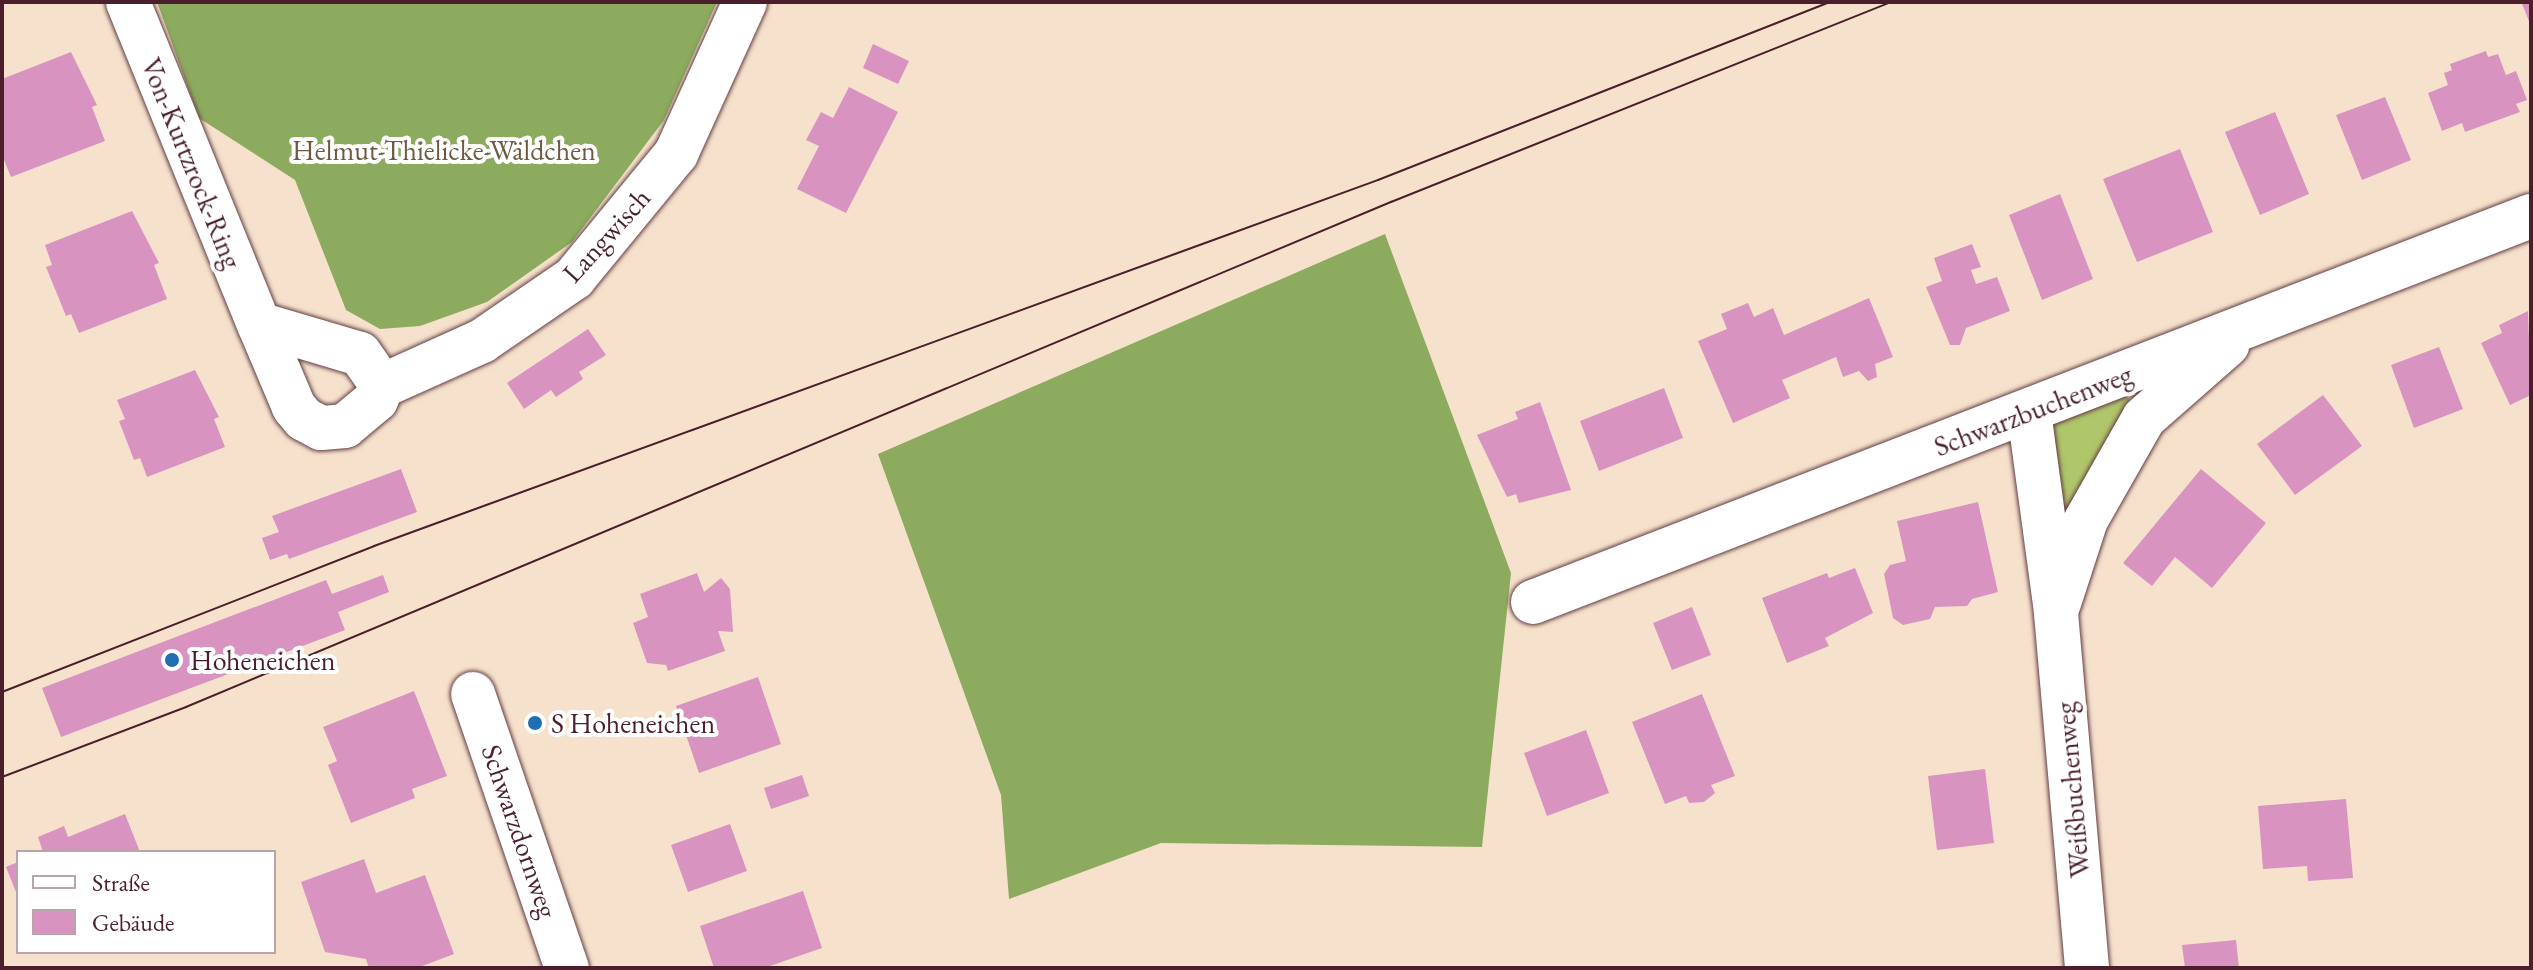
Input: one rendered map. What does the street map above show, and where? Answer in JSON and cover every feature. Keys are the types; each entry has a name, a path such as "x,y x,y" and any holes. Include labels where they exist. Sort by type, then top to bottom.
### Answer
{"street":[{"name":"Von-Kurtzrock-Ring","path":"128,2 294,407 321,428 358,420 382,386"},
{"name":"Langwisch","path":"382,386 482,341 574,278 676,154 745,2"},
{"name":"Schwarzbuchenweg","path":"1533,602 2531,216"},
{"path":"259,324 360,354 382,386"},
{"name":"Weißbuchenweg","path":"2056,613 2086,520 2144,418 2251,324"},
{"name":"Weißbuchenweg","path":"2029,412 2056,613 2087,968"},
{"name":"Schwarzdornweg","path":"473,694 567,968"}],"green space":[{"name":"Helmut-Thielicke-Wäldchen","path":"157,2 717,2 664,120 572,242 487,302 420,326 380,329 346,310 295,180 199,118"},
{"path":"1385,234 1511,573 1482,847 1161,843 1009,899 1001,795 878,454"},
{"path":"2122,395 2131,400 2133,409 2072,512 2059,511 2042,426"}],"building":[{"path":"2531,2 2531,26 2522,4"},
{"path":"873,44 909,61 898,84 863,68"},
{"path":"2486,51 2488,57 2498,54 2506,75 2516,71 2527,100 2516,104 2520,112 2465,132 2462,123 2442,131 2428,93 2448,85 2444,73 2452,70 2450,64"},
{"path":"71,52 97,105 92,107 105,141 11,177 2,155 2,79"},
{"path":"849,87 898,112 846,213 797,189 819,146 806,140 821,112 833,118"},
{"path":"2385,97 2411,160 2362,180 2336,115"},
{"path":"2275,112 2309,194 2260,215 2225,132"},
{"path":"2180,149 2213,232 2137,262 2103,179"},
{"path":"2060,194 2093,279 2042,300 2009,215"},
{"path":"132,211 159,263 154,265 167,299 79,333 71,314 66,316 46,267 52,265 45,245"},
{"path":"1972,244 1981,267 1971,270 1976,284 1997,277 2010,311 1966,328 1960,345 1950,345 1926,287 1942,281 1934,258"},
{"path":"1869,298 1893,357 1875,364 1877,377 1868,381 1859,371 1843,377 1836,357 1782,380 1790,398 1733,423 1698,341 1727,329 1721,314 1748,303 1754,317 1773,308 1784,335"},
{"path":"2528,311 2531,395 2510,405 2481,343 2502,333 2499,325"},
{"path":"588,329 606,355 579,372 583,379 556,397 551,390 524,409 507,383"},
{"path":"2439,347 2463,409 2414,428 2391,365"},
{"path":"195,370 219,417 214,419 225,447 147,477 140,458 134,460 119,421 125,419 117,400"},
{"path":"1664,388 1683,438 1599,471 1580,421"},
{"path":"2323,395 2362,446 2295,495 2257,444"},
{"path":"1540,402 1571,490 1519,503 1516,494 1507,497 1477,435 1518,419 1515,412"},
{"path":"401,469 417,512 289,559 287,554 270,560 262,538 279,532 272,516"},
{"path":"2201,469 2266,523 2212,588 2175,557 2152,586 2123,563"},
{"path":"1978,502 1998,592 1972,599 1967,606 1935,607 1930,619 1903,625 1893,618 1884,574 1890,565 1906,561 1897,521"},
{"path":"1855,568 1873,613 1825,638 1829,646 1787,663 1762,598 1827,573 1829,578"},
{"path":"697,573 704,592 721,578 730,589 733,632 718,631 725,651 668,671 666,665 647,663 633,623 648,617 640,594"},
{"path":"383,575 389,592 338,612 345,630 61,737 42,688 326,580 332,594"},
{"path":"1692,607 1711,655 1672,670 1653,623"},
{"path":"758,677 781,744 699,773 676,706"},
{"path":"414,691 447,776 412,789 415,798 351,823 328,765 337,761 323,727"},
{"path":"1702,694 1735,776 1711,785 1715,793 1704,802 1689,803 1686,796 1665,804 1632,722"},
{"path":"1586,730 1609,793 1547,816 1524,753"},
{"path":"1985,769 1994,843 1937,850 1928,776"},
{"path":"802,775 809,796 771,809 764,788"},
{"path":"2346,799 2353,878 2308,881 2307,866 2263,869 2258,806"},
{"path":"125,814 139,850 42,850 38,837 64,826 68,837"},
{"path":"730,824 747,871 688,892 671,845"},
{"path":"364,859 376,893 425,875 454,954 417,968 369,968 366,959 325,952 301,882"},
{"path":"16,863 16,892 6,867"},
{"path":"803,891 822,948 764,968 714,968 700,926"},
{"path":"2236,940 2239,968 2185,968 2182,945"}],"tram line":[{"path":"2,692 374,546 1378,180 1829,2"},
{"path":"2,777 186,707 1391,202 1891,2"}],"place":[{"name":"Hoheneichen","path":"172,660"},
{"name":"S Hoheneichen","path":"535,723"}]}
